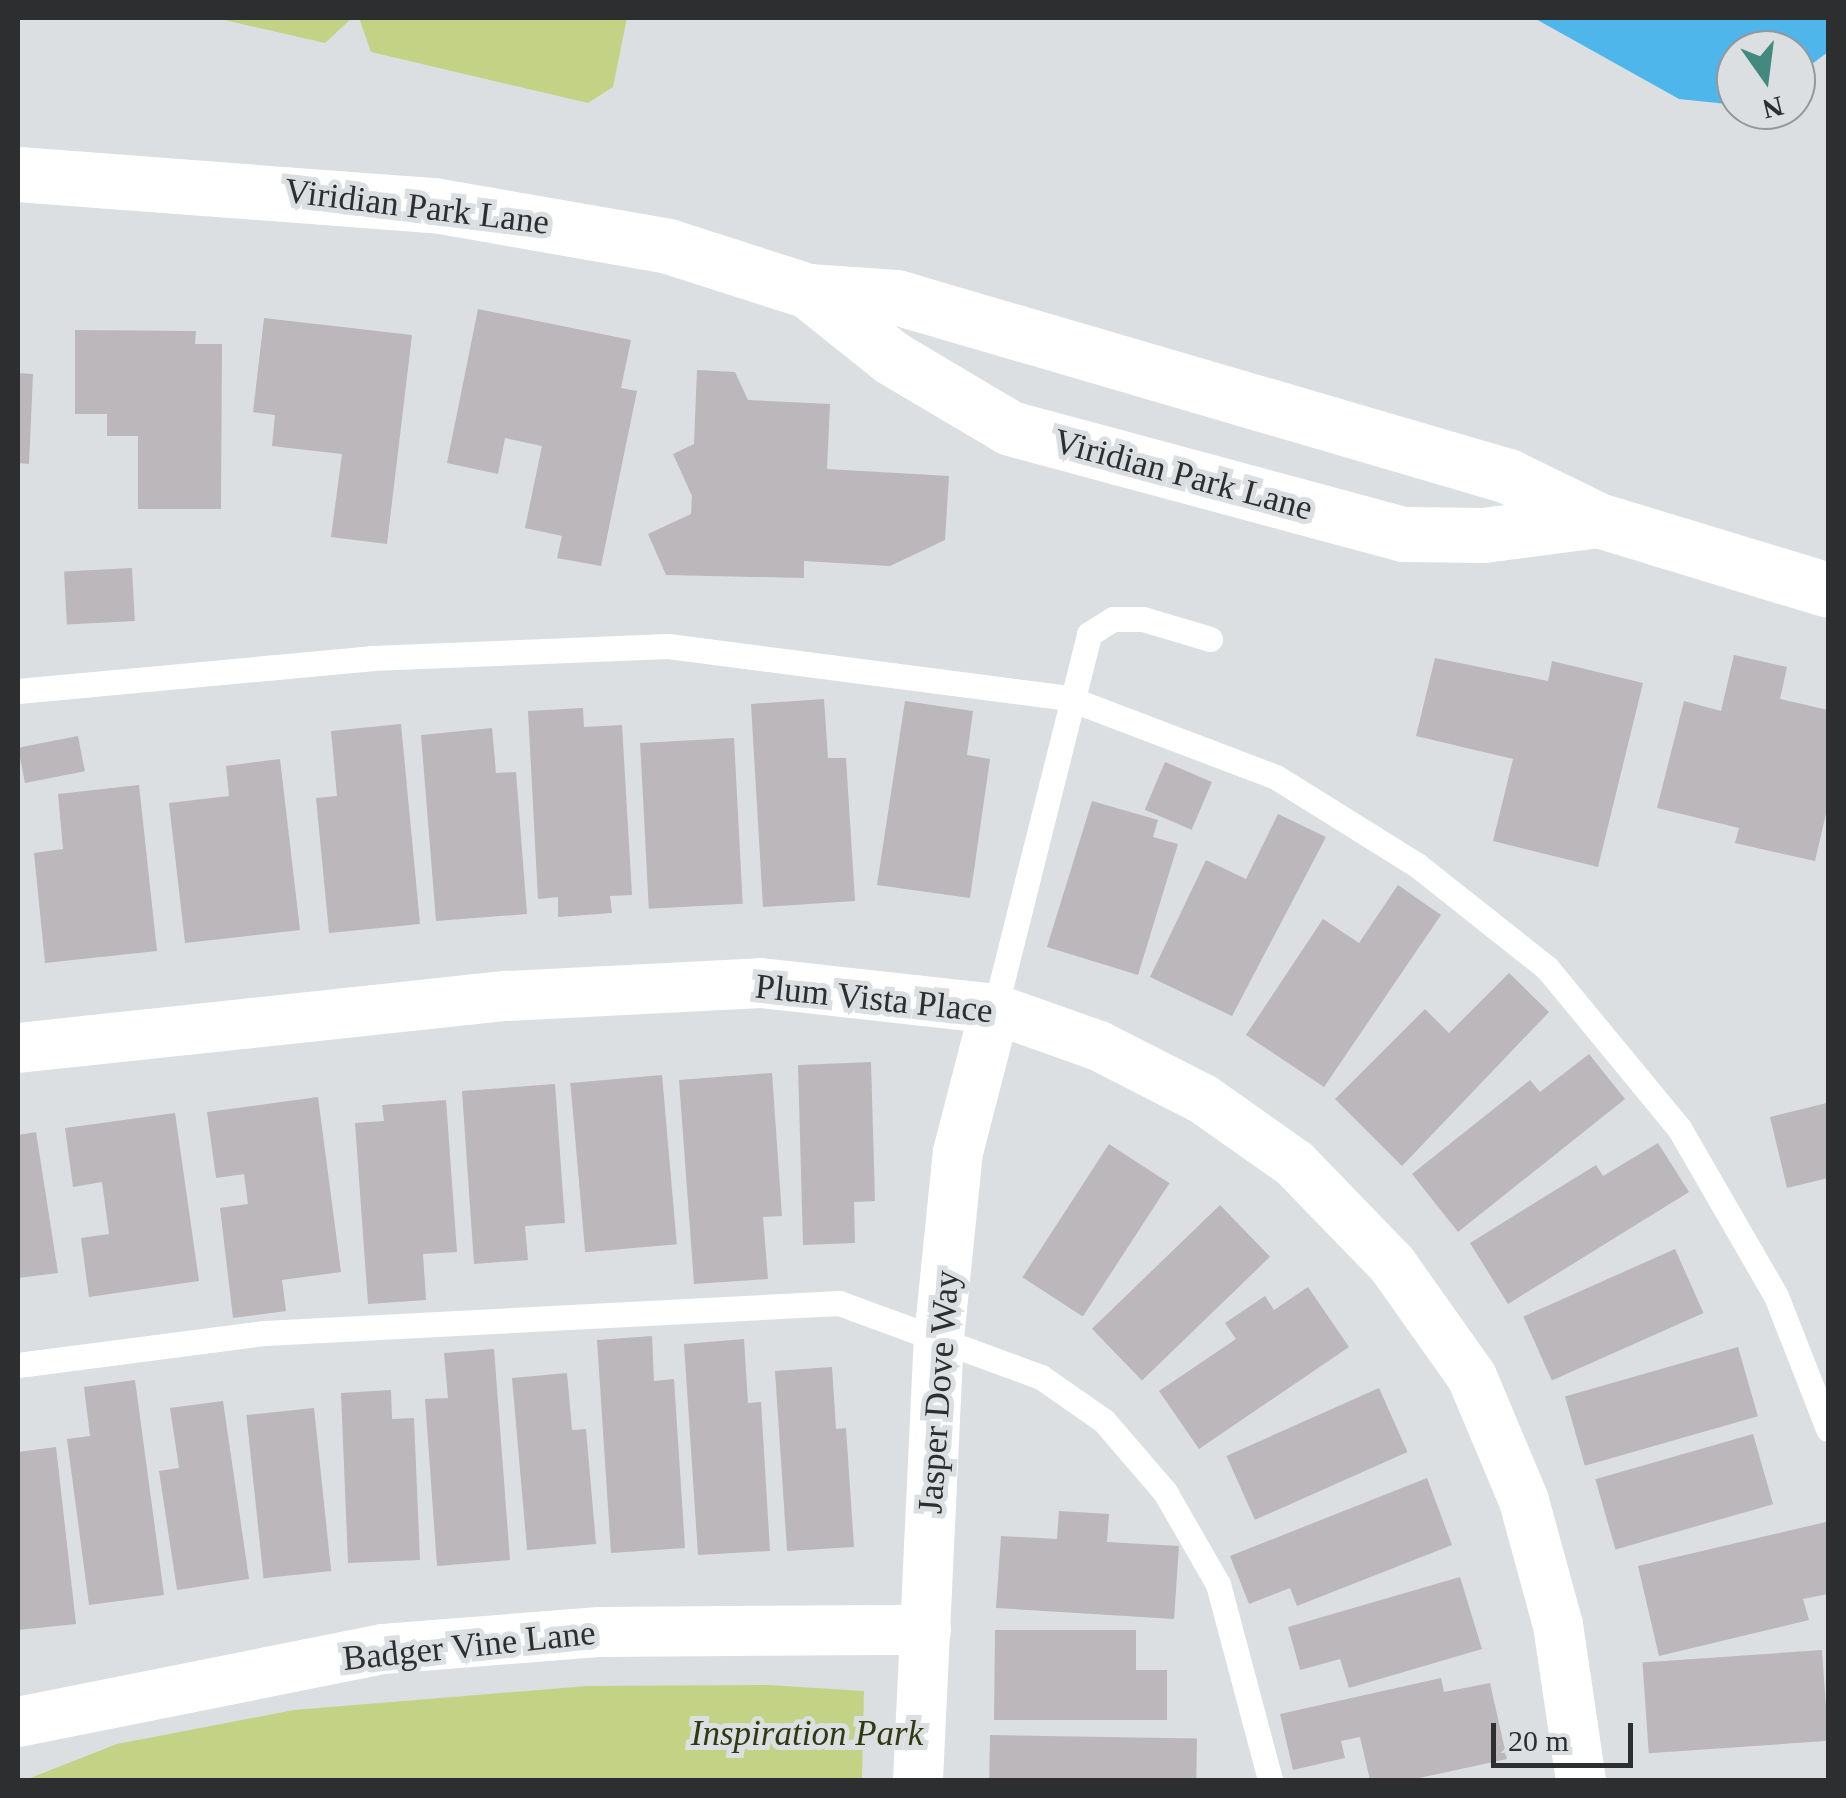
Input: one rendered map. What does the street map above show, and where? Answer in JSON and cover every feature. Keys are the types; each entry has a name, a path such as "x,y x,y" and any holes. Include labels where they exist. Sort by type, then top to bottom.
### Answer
{"street":[{"name":"Viridian Park Lane","path":"18,174 295,191 551,222 668,246 808,291 914,302 1508,476 1598,520 1828,590"},
{"name":"Viridian Park Lane","path":"808,291 892,358 1010,428 1403,534 1483,536 1598,520"},
{"name":"Plum Vista Place","path":"18,1048 507,996 761,983 996,1009 1099,1046 1203,1099 1295,1164 1392,1264 1472,1377 1524,1501 1558,1624 1581,1780"},
{"name":"Jasper Dove Way","path":"918,1780 939,1338 958,1152 996,1009"},
{"name":"Badger Vine Lane","path":"18,1722 383,1650 600,1632 926,1630"}],"lane":[{"path":"996,1009 1068,698 1089,634 1114,618 1210,639"},
{"path":"18,692 370,658 668,646 1068,698 1276,776 1417,865 1546,968 1679,1128 1776,1296 1828,1429"},
{"path":"18,1365 265,1333 839,1302 1041,1378 1104,1421 1166,1492 1218,1584 1270,1780"}],"green space":[{"path":"215,18 352,18 325,43"},
{"path":"359,18 627,18 613,87 588,103 371,52"},
{"name":"Inspiration Park","path":"768,1685 864,1691 862,1780 25,1780 117,1744 294,1710 587,1686"}],"water":[{"path":"1534,18 1828,18 1828,52 1816,61 1816,30 1716,30 1716,103 1679,99"}],"building":[{"path":"478,309 631,340 621,388 637,391 601,566 557,558 562,536 525,528 542,446 505,438 498,474 447,463"},
{"path":"264,318 412,335 387,544 331,537 342,454 272,446 275,415 253,412"},
{"path":"75,330 196,331 195,344 222,344 221,509 138,509 138,436 107,436 107,414 75,414"},
{"path":"697,370 735,372 748,400 830,404 827,469 949,476 945,540 890,566 804,561 804,578 666,575 648,534 691,514 692,496 673,454 694,444"},
{"path":"18,373 33,374 29,464 18,463"},
{"path":"132,568 135,621 67,624 64,572"},
{"path":"1734,655 1787,667 1780,699 1828,710 1828,805 1815,861 1735,843 1739,828 1657,808 1684,701 1721,711"},
{"path":"1435,658 1548,681 1552,661 1643,683 1598,867 1493,841 1513,759 1416,736"},
{"path":"824,699 828,758 846,758 855,901 763,907 751,704"},
{"path":"905,701 973,711 967,755 990,759 970,898 877,885"},
{"path":"583,708 584,727 622,725 632,895 610,896 612,913 558,917 558,897 538,899 528,711"},
{"path":"401,724 420,924 329,933 316,798 337,796 331,731"},
{"path":"492,728 496,773 516,772 527,914 436,921 421,735"},
{"path":"78,736 85,771 25,783 18,748"},
{"path":"734,738 743,904 649,909 640,743"},
{"path":"280,759 300,930 185,943 169,803 229,796 226,766"},
{"path":"1165,762 1212,782 1192,830 1145,810"},
{"path":"139,785 157,951 45,963 34,853 63,849 58,794"},
{"path":"1092,801 1158,820 1153,837 1178,844 1138,975 1047,947"},
{"path":"1278,814 1326,837 1232,1016 1150,977 1206,860 1246,879"},
{"path":"1398,885 1441,915 1324,1087 1246,1035 1323,919 1359,943"},
{"path":"1509,973 1549,1012 1402,1166 1335,1099 1425,1009 1449,1033"},
{"path":"1589,1054 1625,1099 1458,1232 1412,1174 1530,1080 1540,1092"},
{"path":"871,1062 875,1201 854,1202 855,1243 803,1245 798,1065"},
{"path":"772,1073 782,1216 763,1217 768,1279 694,1284 679,1080"},
{"path":"662,1075 677,1244 585,1252 570,1083"},
{"path":"555,1084 565,1223 525,1226 528,1260 474,1264 462,1091"},
{"path":"1828,1084 1828,1178 1787,1188 1770,1117 1827,1103"},
{"path":"318,1097 341,1272 282,1280 286,1311 233,1318 220,1208 248,1204 244,1174 216,1178 207,1112"},
{"path":"446,1100 457,1252 423,1254 426,1300 368,1304 355,1123 384,1121 382,1105"},
{"path":"175,1113 199,1281 89,1297 81,1238 109,1234 102,1182 73,1187 65,1128"},
{"path":"36,1132 58,1273 18,1278 18,1135"},
{"path":"1658,1143 1689,1192 1508,1304 1470,1243 1596,1165 1603,1176"},
{"path":"1109,1144 1169,1183 1083,1317 1022,1277"},
{"path":"1220,1205 1270,1257 1142,1380 1092,1329"},
{"path":"1675,1249 1703,1313 1552,1380 1523,1317"},
{"path":"1308,1287 1349,1347 1199,1449 1159,1391 1236,1339 1225,1323 1265,1296 1274,1310"},
{"path":"652,1336 654,1381 674,1379 685,1548 611,1553 597,1340"},
{"path":"744,1339 748,1403 761,1402 770,1551 698,1555 684,1344"},
{"path":"1738,1347 1758,1416 1585,1466 1565,1397"},
{"path":"494,1349 510,1560 437,1566 425,1399 448,1398 444,1353"},
{"path":"832,1367 836,1429 846,1428 854,1547 787,1551 775,1371"},
{"path":"567,1373 572,1430 586,1429 596,1544 527,1550 512,1378"},
{"path":"135,1380 164,1595 89,1605 67,1439 90,1436 84,1387"},
{"path":"1379,1388 1407,1452 1255,1520 1226,1456"},
{"path":"391,1390 392,1419 414,1418 420,1560 348,1563 341,1393"},
{"path":"223,1401 249,1579 177,1590 159,1471 179,1468 170,1408"},
{"path":"314,1408 331,1571 264,1578 246,1415"},
{"path":"1753,1434 1773,1504 1615,1549 1595,1479"},
{"path":"56,1447 76,1624 18,1630 18,1452"},
{"path":"1427,1478 1452,1545 1297,1606 1290,1588 1249,1604 1230,1556"},
{"path":"1059,1511 1109,1514 1107,1542 1179,1546 1174,1619 996,1608 1001,1536 1057,1539"},
{"path":"1826,1522 1828,1594 1803,1599 1809,1620 1659,1656 1638,1566"},
{"path":"1460,1577 1482,1649 1349,1688 1340,1659 1300,1670 1288,1627"},
{"path":"995,1630 1136,1630 1136,1670 1167,1670 1167,1720 994,1720"},
{"path":"1822,1650 1828,1741 1649,1753 1642,1663"},
{"path":"1441,1678 1444,1692 1490,1683 1507,1759 1410,1780 1370,1780 1360,1737 1341,1741 1345,1758 1293,1770 1280,1714"},
{"path":"990,1735 1197,1739 1196,1780 989,1780"}]}
